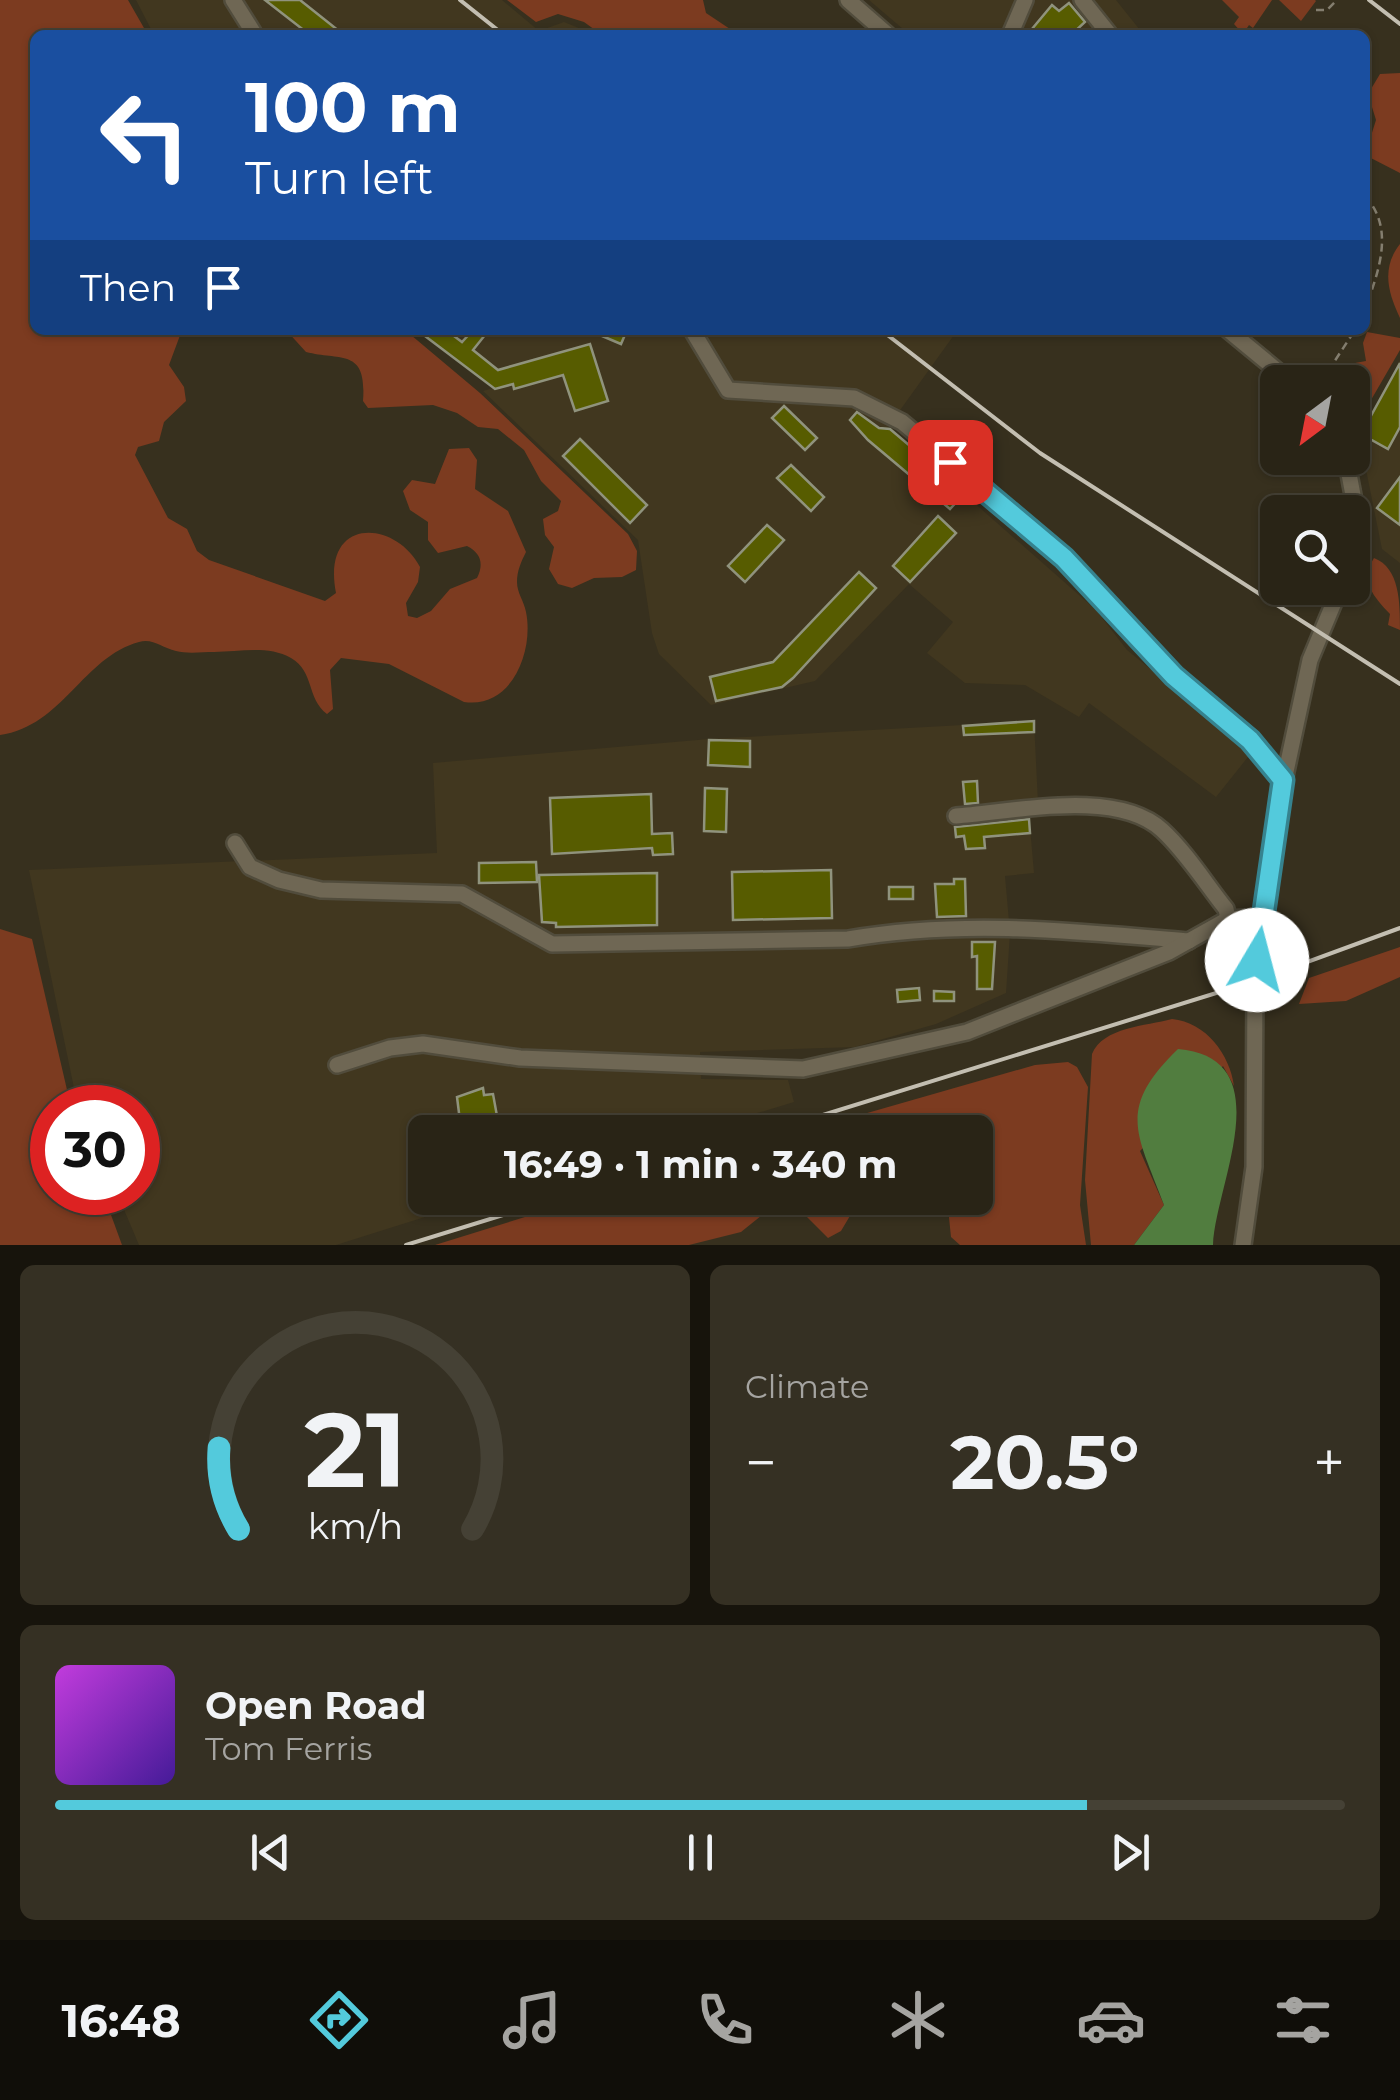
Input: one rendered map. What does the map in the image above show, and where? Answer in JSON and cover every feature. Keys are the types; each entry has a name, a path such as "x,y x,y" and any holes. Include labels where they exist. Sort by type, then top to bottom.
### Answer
{"street":[{"path":"233,0 251,30"},
{"path":"848,0 882,30"},
{"path":"1012,30 1025,0"},
{"path":"1082,0 1106,30"},
{"path":"695,335 728,390 854,398 902,422 1064,558 1174,676 1250,740 1283,780"},
{"path":"1234,335 1270,365"},
{"path":"1243,1245 1254,1167 1255,982 1263,917 1283,780 1310,660 1333,605"},
{"path":"956,816 1078,807 1124,809 1163,830 1226,909 1228,919"},
{"path":"235,844 250,866 280,880 321,890 462,894 552,944 848,938 894,930 1015,926 1189,940"},
{"path":"337,1066 390,1048 423,1044 520,1058 803,1069 966,1032 1189,940 1228,919 1263,917"}],"path":[{"path":"1316,10 1327,10 1337,0"},
{"path":"1370,204 1383,224 1382,251 1370,292"},
{"path":"1332,365 1352,335"}],"shaded area":[{"path":"0,0 128,0 145,30 30,30 30,335 180,335 169,365 184,387 186,401 164,422 159,441 138,447 135,455 168,518 187,529 197,551 209,560 325,601 336,593 334,568 339,550 349,538 363,533 394,540 409,551 420,567 418,582 406,603 408,616 417,618 431,611 450,589 477,578 481,564 475,552 467,546 438,553 428,540 428,522 410,510 403,491 412,480 435,484 449,449 469,448 477,460 475,489 508,511 526,552 517,582 526,612 526,644 523,659 507,687 481,702 464,702 389,664 341,658 330,670 333,709 327,714 320,708 304,670 282,654 253,650 185,652 144,641 103,662 40,719 0,735"},
{"path":"136,0 502,0 538,30 151,30"},
{"path":"507,0 703,0 706,13 732,30 595,30 558,14 536,22"},
{"path":"869,0 1116,0 1140,30 904,30"},
{"path":"1222,0 1272,0 1253,28 1249,25 1239,30 1234,24 1239,17"},
{"path":"1279,0 1315,0 1316,1 1301,21"},
{"path":"564,22 584,30 542,30"},
{"path":"1400,73 1400,173 1370,158 1376,120 1370,91 1380,74"},
{"path":"1400,244 1400,318 1392,299 1388,271"},
{"path":"291,335 411,335 480,393 628,534 637,551 636,570 622,577 594,578 572,588 558,584 549,569 554,547 545,535 543,519 558,511 561,501 541,481 524,450 498,429 478,427 457,413 433,405 368,408 356,365 341,357 306,352"},
{"path":"424,335 954,335 888,427 1096,610 1127,650 1252,752 1216,797 1089,703 1079,717 1025,685 965,683 927,653 953,622 909,584 815,681 711,705 659,654 652,633 638,540 483,391 493,388"},
{"path":"1366,335 1400,338 1400,350 1370,402 1370,365 1344,365 1366,361"},
{"path":"1400,360 1400,563 1382,549 1367,475 1370,415"},
{"path":"1374,558 1394,578 1400,630 1388,625 1390,614 1370,588"},
{"path":"1034,721 1038,803 1028,804 1034,873 1005,876 1010,933 1006,993 936,1024 855,1047 700,1052 701,1079 788,1080 794,1102 751,1115 408,1115 408,1215 431,1215 336,1245 139,1245 126,1215 160,1215 160,1085 73,1085 29,870 437,853 433,763 709,739"},
{"path":"0,929 32,939 66,1085 30,1085 30,1215 111,1215 122,1245 0,1245"},
{"path":"1400,947 1400,977 1346,1001 1299,1004 1309,978"},
{"path":"1172,1019 1206,1033 1222,1052 1234,1086 1223,1066 1140,1151 1164,1205 1134,1245 1091,1245 1085,1180 1092,1054 1105,1038 1115,1033"},
{"path":"1178,1049 1210,1058 1228,1075 1236,1099 1236,1128 1213,1245 1134,1245 1164,1205 1140,1141 1139,1106 1158,1070"},
{"path":"1068,1062 1077,1067 1088,1087 1080,1205 1086,1245 960,1245 951,1237 949,1215 993,1215 993,1115 860,1115 1035,1065"},
{"path":"531,1215 762,1215 741,1232 689,1245 435,1245"},
{"path":"850,1215 841,1231 828,1238 806,1216"}],"building":[{"path":"265,0 300,0 338,30 304,30"},
{"path":"1069,3 1085,22 1076,30 1031,30 1052,5 1059,11"},
{"path":"453,335 462,342 468,335 485,335 473,350 498,370 590,344 608,401 575,411 563,375 514,389 513,384 495,389 425,336"},
{"path":"600,335 625,335 621,344"},
{"path":"1400,363 1400,427 1388,449 1370,439 1370,418"},
{"path":"784,406 817,438 805,450 772,418"},
{"path":"857,412 879,428 890,429 963,495 950,509 868,440 850,420"},
{"path":"580,439 647,505 630,523 563,456"},
{"path":"791,465 824,497 811,511 777,478"},
{"path":"1400,477 1400,525 1377,508"},
{"path":"938,516 956,533 910,582 893,566"},
{"path":"767,525 784,540 745,582 728,566"},
{"path":"859,572 876,588 793,678 782,687 716,701 710,677 773,662"},
{"path":"1034,721 1034,732 964,735 963,726"},
{"path":"709,740 750,741 750,767 708,765"},
{"path":"977,781 978,803 965,804 963,782"},
{"path":"705,788 727,789 726,832 704,831"},
{"path":"651,794 652,834 672,833 673,854 653,855 652,848 552,854 550,798"},
{"path":"1029,819 1030,833 984,837 985,848 966,849 964,836 956,837 955,827"},
{"path":"536,862 537,882 479,883 479,863"},
{"path":"831,870 832,918 733,920 732,872"},
{"path":"657,873 657,925 556,927 556,923 542,922 539,875"},
{"path":"954,879 965,879 966,916 937,917 935,884 954,884"},
{"path":"889,887 913,887 913,899 889,899"},
{"path":"972,942 995,942 992,989 977,989 977,956 972,957"},
{"path":"919,988 920,1000 898,1002 897,990"},
{"path":"934,991 954,992 954,1001 934,1001"},
{"path":"483,1088 484,1095 493,1094 497,1115 459,1115 457,1097"}],"railway":[{"path":"460,0 498,30"},
{"path":"1369,0 1400,24"},
{"path":"887,335 1040,453 1400,684"},
{"path":"823,1115 1255,981 1400,928"},
{"path":"406,1245 503,1215"}],"route":[{"path":"950,462 1064,558 1174,676 1250,740 1283,780 1257,960"}]}
